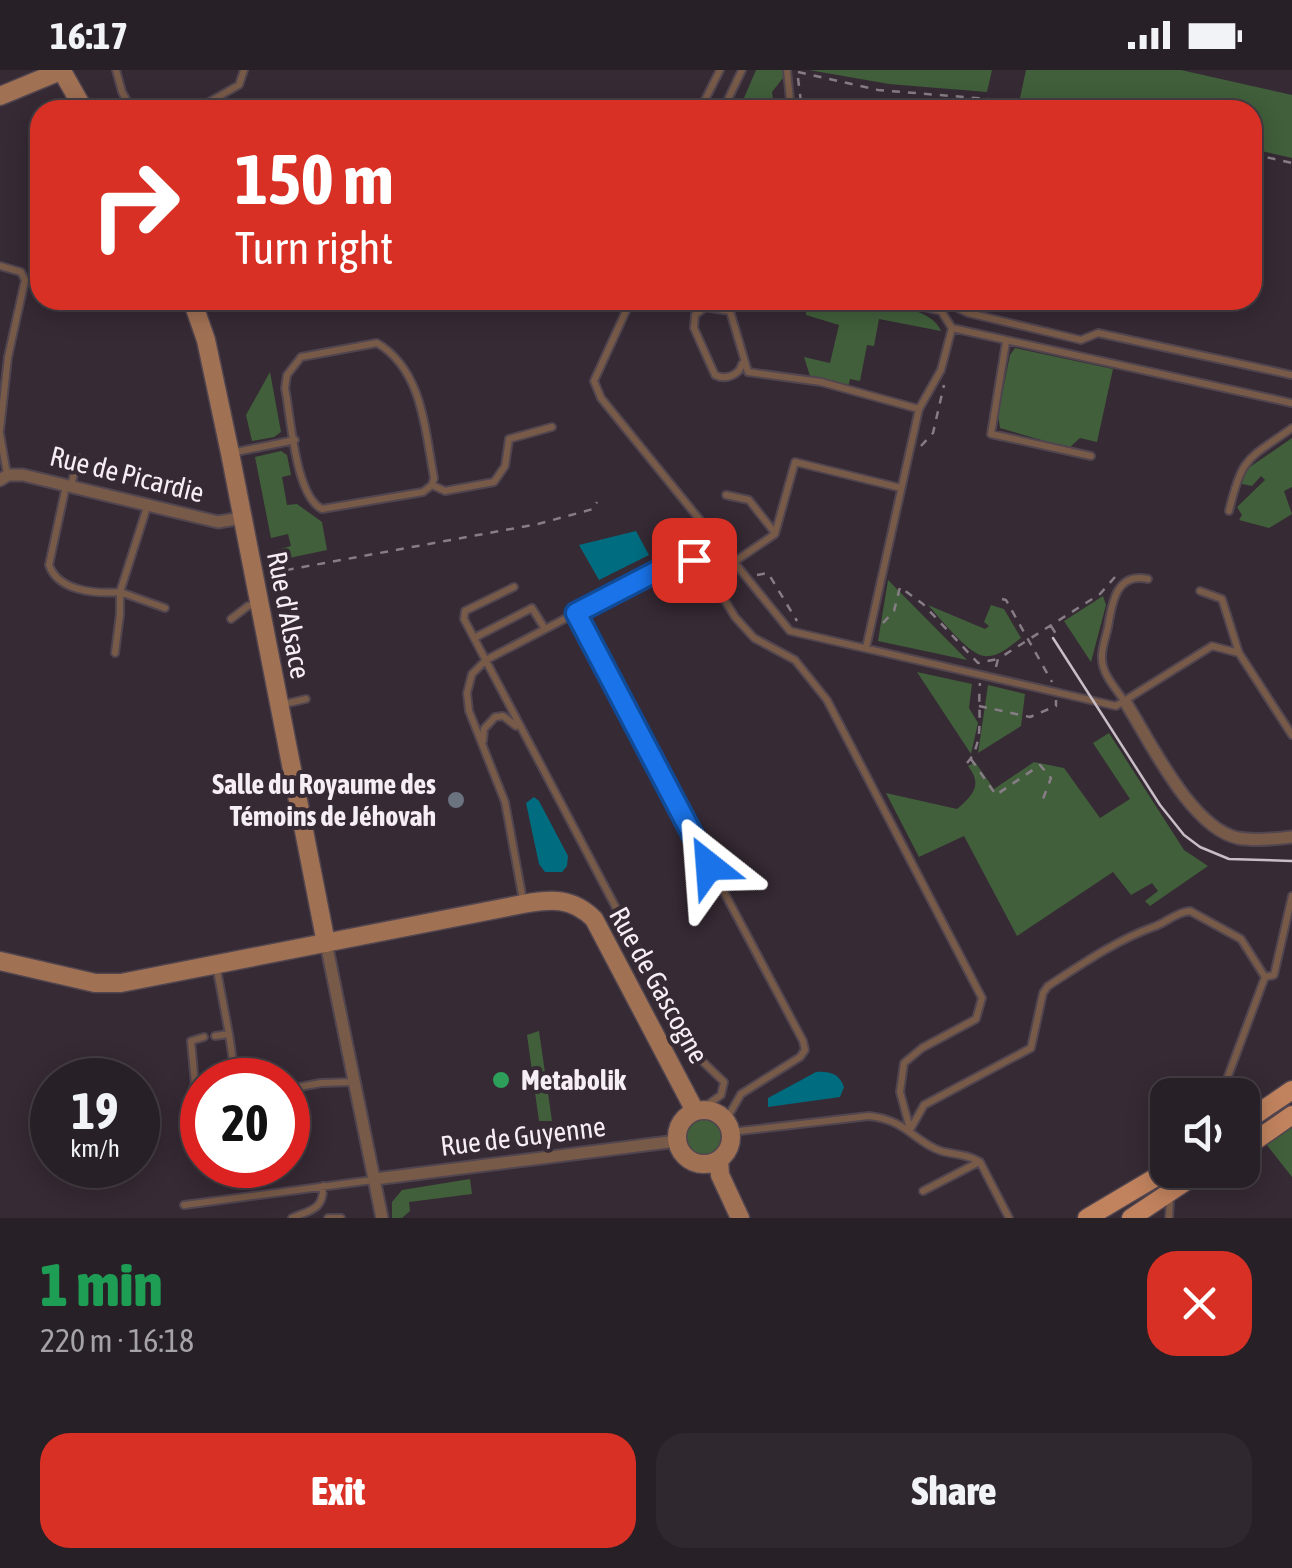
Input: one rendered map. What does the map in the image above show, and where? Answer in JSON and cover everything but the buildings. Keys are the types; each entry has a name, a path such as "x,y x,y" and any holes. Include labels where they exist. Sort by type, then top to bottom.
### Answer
{"main road":[{"path":"1260,1112 1292,1090"},
{"path":"1260,1135 1292,1113"},
{"path":"1087,1218 1150,1182"},
{"path":"1102,1218 1150,1185"},
{"path":"1131,1218 1176,1188"},
{"path":"1144,1218 1170,1209 1194,1188"}],"street":[{"path":"0,96 62,70 78,100"},
{"name":"Rue d'Alsace","path":"198,310 326,943"},
{"name":"Rue de Picardie","path":"4,478 23,474 218,522 242,518"},
{"path":"1126,703 1187,798 1209,823 1236,838 1292,837"},
{"name":"Rue de Gascogne","path":"0,960 95,983 120,983 523,904 569,902 594,918 699,1110"},
{"path":"326,943 382,1218"},
{"path":"699,1110 711,1110 729,1126 729,1148 712,1162 688,1159 677,1141 683,1120 699,1110"},
{"name":"Rue de Guyenne","path":"374,1180 677,1141"},
{"path":"712,1162 736,1218"}],"lane":[{"path":"116,70 126,100"},
{"path":"214,100 240,85 244,70"},
{"path":"705,100 720,70"},
{"path":"728,100 742,70"},
{"path":"787,70 790,100"},
{"path":"0,266 21,272 25,280 8,357 0,432 4,478"},
{"path":"627,310 594,381 601,398 790,631 1120,706 1212,646 1239,654"},
{"path":"701,310 695,315 694,328 714,375 725,378 736,373 742,364 741,353"},
{"path":"724,310 730,311 748,372 821,382 918,410"},
{"path":"933,310 941,312 952,328 1006,342 1292,403"},
{"path":"964,310 1080,340 1098,333 1292,375"},
{"path":"866,648 918,410 942,364 952,328"},
{"path":"1006,342 991,434 1091,456"},
{"path":"376,343 389,350 404,368 418,398 434,478 432,485 423,492 322,509 306,496 294,440 286,388 286,375 292,364 301,357 376,343"},
{"path":"432,485 445,491 494,482 505,466 509,438 552,427"},
{"path":"1229,511 1237,476 1245,462 1292,428"},
{"path":"230,453 294,440"},
{"path":"78,458 51,571 61,583 100,593 120,592 165,608"},
{"path":"734,562 775,534 795,462 901,488"},
{"path":"726,495 749,500 775,534"},
{"path":"115,653 120,592 148,504"},
{"path":"523,904 505,802 469,711 472,674 486,660 684,557 694,560 706,570 735,617 754,638 795,660 827,700 982,998 976,1019 922,1048 904,1063 900,1092 910,1129"},
{"path":"1126,703 1104,670 1101,658 1117,588 1130,579 1148,579"},
{"path":"514,587 465,611 464,619 683,1035 699,1058 724,1082 721,1095 699,1110"},
{"path":"1200,591 1222,599 1239,654 1292,735"},
{"path":"231,619 248,606 259,604"},
{"path":"474,638 532,608 545,630"},
{"path":"576,613 803,1041 805,1050 800,1057 741,1094 729,1126 885,1118 910,1129 938,1150 980,1162 1009,1218"},
{"path":"279,705 306,699"},
{"path":"483,746 484,729 494,717 502,716 521,730"},
{"path":"1265,977 1274,976 1292,896"},
{"path":"910,1129 924,1106 1031,1048 1045,988 1133,933 1156,927 1183,911 1235,933 1265,977"},
{"path":"216,965 232,1058"},
{"path":"1227,1078 1265,977"},
{"path":"215,1036 229,1034"},
{"path":"193,1058 191,1041 204,1037"},
{"path":"310,1085 354,1082"},
{"path":"923,1191 980,1162"},
{"path":"184,1206 374,1180"},
{"path":"292,1218 318,1207 323,1186"},
{"path":"328,1218 341,1218"}],"path":[{"path":"801,100 794,71 878,90 994,100"},
{"path":"1262,156 1292,163"},
{"path":"921,446 934,433 948,366 942,364"},
{"path":"254,576 538,524 593,510 598,502"},
{"path":"994,676 998,659 1100,594 1115,577 1124,575 1130,579"},
{"path":"979,706 1030,717 1056,706 1050,673 1002,599"},
{"path":"1050,625 1056,634"},
{"path":"967,763 980,722 982,667 978,663"},
{"path":"971,758 996,795 1040,765 1051,778 1041,804"}],"green space":[{"path":"756,70 783,70 783,78 772,92 773,100 743,100"},
{"path":"809,70 992,70 987,92 889,84"},
{"path":"1026,70 1181,70 1292,95 1292,158 1262,151 1262,100 1020,98"},
{"path":"799,310 913,310 932,320 941,331 879,319 874,346 867,345 860,381 850,379 848,387 811,379 804,357 830,363 839,325"},
{"path":"1015,348 1113,369 1097,442 1080,438 1069,448 1000,428 998,415 1010,355"},
{"path":"270,372 281,432 252,441 246,415"},
{"path":"1292,438 1292,487 1284,491 1292,514 1269,528 1239,520 1242,515 1237,507 1265,480 1261,476 1252,486 1242,484 1244,471"},
{"path":"281,451 287,455 291,475 282,477 287,505 297,504 322,522 327,550 275,561 273,551 291,546 288,534 271,538 255,457"},
{"path":"888,580 967,660 878,641"},
{"path":"1103,596 1106,605 1091,662 1064,621"},
{"path":"928,605 985,629 989,626 984,622 991,605 1004,609 1021,638 994,655 977,654"},
{"path":"917,672 972,684 969,708 978,723 971,754"},
{"path":"988,685 1025,694 1021,726 978,753"},
{"path":"1109,733 1184,850 1208,866 1150,906 1145,901 1158,891 1152,883 1131,895 1113,872 1017,936 964,836 919,857 886,793 957,809 974,789 975,779 968,766 975,762 994,789 1034,762 1064,768 1100,818 1130,799 1093,743"},
{"path":"539,1031 552,1121 539,1121 527,1035"},
{"path":"703,1119 716,1124 721,1137 716,1150 703,1155 690,1150 685,1137 690,1124"},
{"path":"1292,1127 1292,1177 1266,1144"},
{"path":"470,1179 472,1194 409,1202 410,1211 402,1218 392,1218 392,1202 402,1190"}],"water":[{"path":"636,531 649,555 599,580 579,545"},
{"path":"534,797 568,856 562,872 545,872 539,864 526,803"},
{"path":"816,1072 839,1079 844,1087 840,1097 768,1107 768,1098"}],"tram line":[{"path":"1053,638 1160,805 1184,835 1200,847 1229,859 1292,861"}],"place":[{"name":"Salle du Royaume des Témoins de Jéhovah","path":"456,800"},
{"name":"Metabolik","path":"501,1080"}],"route":[{"path":"694,560 684,557 576,613 709,866"}]}
